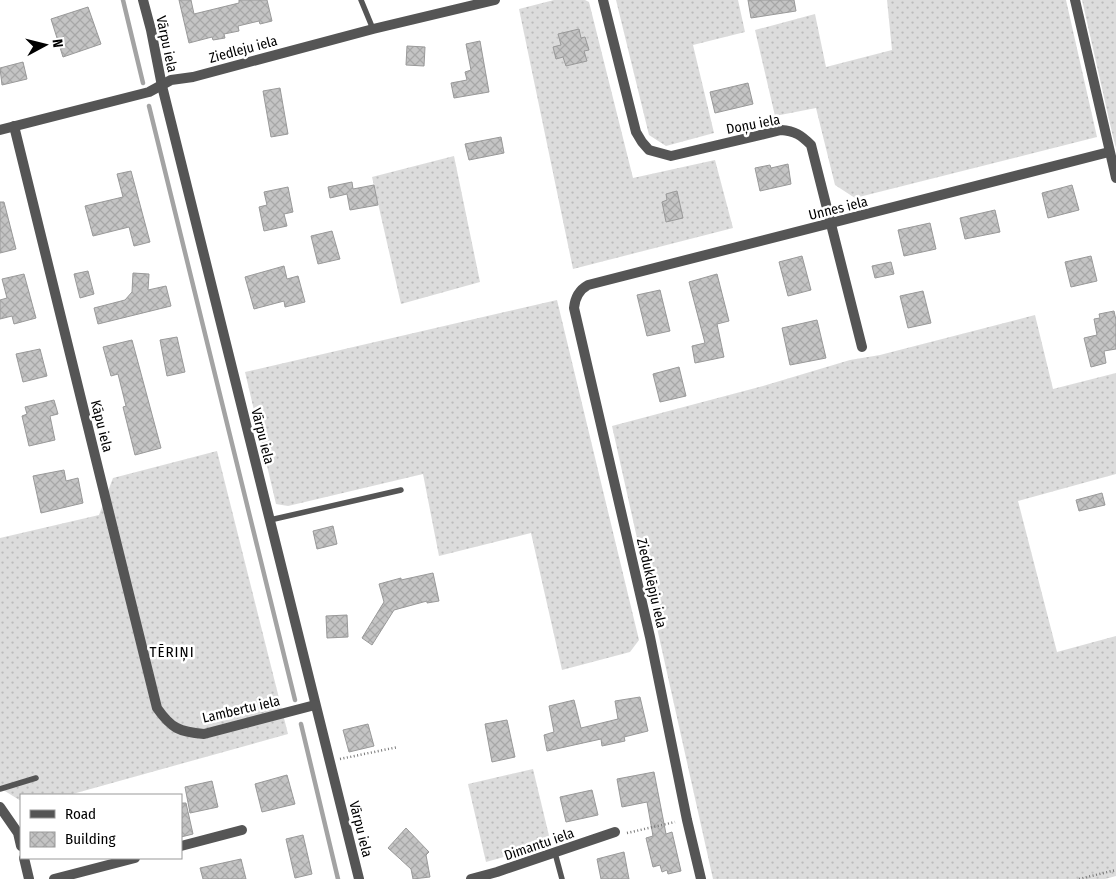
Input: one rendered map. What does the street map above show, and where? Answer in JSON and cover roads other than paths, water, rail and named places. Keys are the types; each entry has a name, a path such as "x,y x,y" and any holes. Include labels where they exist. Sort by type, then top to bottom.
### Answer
{"street":[{"name":"Vārpu iela","path":"143,0 162,86 359,879"},
{"name":"Ziedleju iela","path":"0,130 149,92 171,80 193,77 373,29 495,0"},
{"name":"Doņu iela","path":"603,0 636,132 649,150 670,156 781,130 801,135 811,145 862,347"},
{"path":"1075,0 1116,178"},
{"name":"Kāpu iela","path":"14,126 157,708 166,721 174,727"},
{"name":"Unnes iela","path":"577,295 588,285 830,225 1109,152"},
{"name":"Zieduklēpju iela","path":"577,295 574,308 650,637 687,820 701,879"},
{"name":"Lambertu iela","path":"174,727 185,733 204,734 315,705"},
{"path":"0,807 18,833 20,842"},
{"path":"182,846 242,830"},
{"name":"Dimantu iela","path":"471,879 616,832"},
{"path":"24,859 29,879"},
{"path":"54,879 131,859"}],"lane":[{"path":"361,0 373,29"},
{"path":"270,520 401,490"},
{"path":"0,788 36,778"},
{"path":"555,853 562,879"}],"waterway":[{"path":"123,0 143,83"},
{"path":"149,106 295,700"},
{"path":"301,724 338,879"}],"district":[{"name":"TĒRIŅI","path":"172,652"}]}
